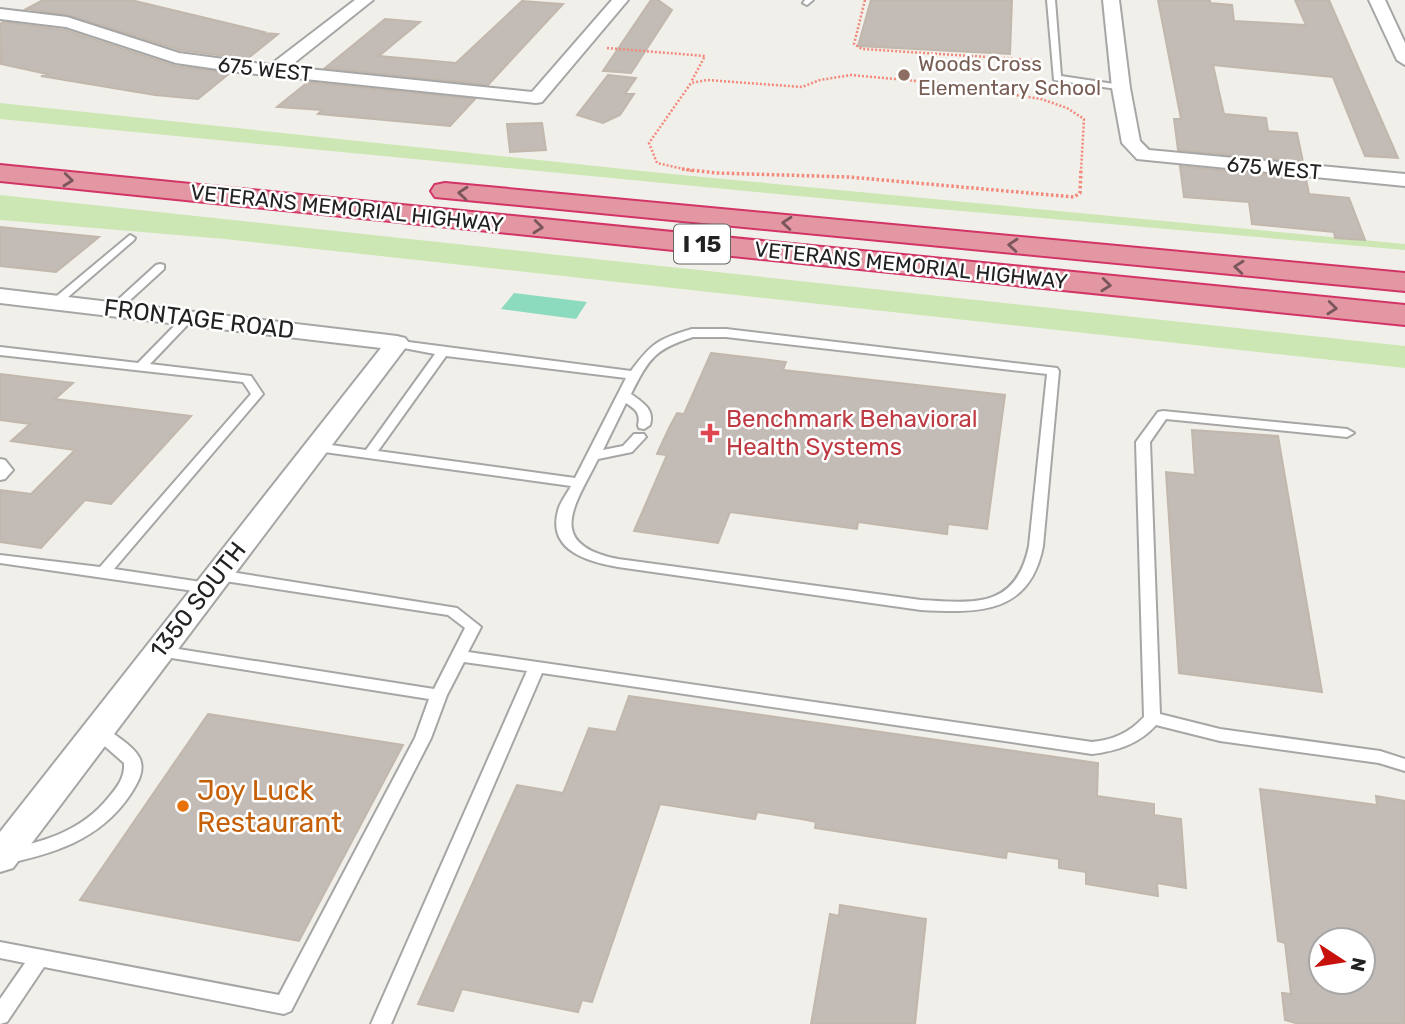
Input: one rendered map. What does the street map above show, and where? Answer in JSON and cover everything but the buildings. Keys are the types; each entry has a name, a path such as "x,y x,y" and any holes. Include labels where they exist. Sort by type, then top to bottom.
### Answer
{"highway":[{"name":"VETERANS MEMORIAL HIGHWAY","path":"0,149 1405,282"},
{"name":"VETERANS MEMORIAL HIGHWAY","path":"0,173 1405,315"}],"street":[{"path":"275,70 365,0"},
{"name":"675 WEST","path":"0,14 67,22 112,34 176,58 536,97 620,0"},
{"path":"1111,0 1121,88"},
{"path":"1377,0 1405,60"},
{"name":"675 WEST","path":"1121,88 1131,143 1144,155 1405,180"},
{"name":"FRONTAGE ROAD","path":"0,296 397,343"},
{"name":"1350 SOUTH","path":"0,858 397,343"}],"lane":[{"path":"1051,0 1057,78 1121,88"},
{"path":"56,302 130,239"},
{"path":"114,309 160,267"},
{"path":"141,367 188,318"},
{"path":"708,333 1053,371 1036,546 1031,566 1020,586 1007,597 981,605 956,607 921,605 596,559 577,550 567,538 563,525 565,511 624,395 634,375 652,351 675,337 708,333"},
{"path":"397,343 443,352 634,375"},
{"path":"0,351 247,379 257,394 104,572"},
{"path":"370,454 443,352"},
{"path":"592,456 627,449 642,431 646,418 642,408 624,395"},
{"path":"460,656 1092,748 1122,743 1135,735 1152,718 1143,442 1163,415 1347,433"},
{"path":"317,447 579,483"},
{"path":"0,463 6,470 0,476"},
{"path":"0,559 104,572 213,581 452,611 473,627 439,695 423,738 284,1005 0,950"},
{"path":"159,651 439,695"},
{"path":"381,1024 537,667"},
{"path":"1152,718 1220,735 1380,757 1405,765"},
{"path":"0,858 51,848 70,840 96,823 116,802 133,776 134,764 131,758 98,731"},
{"path":"0,1016 40,957"}],"path":[{"path":"865,0 854,44 862,49 1034,60"},
{"path":"605,48 705,56 691,83 649,143 657,163 675,169 841,177 1074,197 1080,193 1084,119 1078,112 1058,103 1002,91 850,75 820,80 802,87 707,80 691,83"}],"green space":[{"path":"0,103 671,174 1405,244 1405,250 882,204 0,119"},
{"path":"0,195 1405,346 1405,368 225,239 0,220"},
{"path":"514,293 587,302 576,319 501,309"}],"place":[{"name":"Woods Cross Elementary School","path":"904,75"},
{"name":"Benchmark Behavioral Health Systems","path":"710,433"},
{"name":"Joy Luck Restaurant","path":"183,806"}]}
